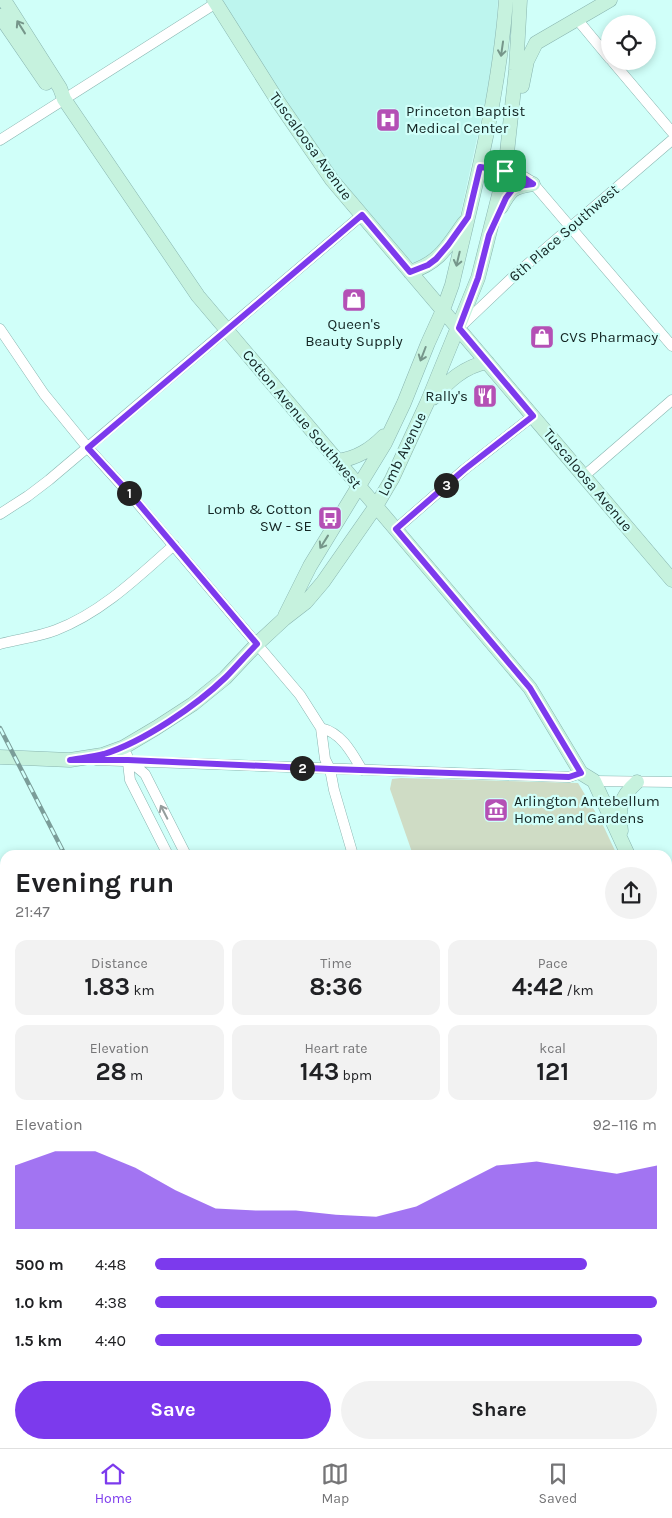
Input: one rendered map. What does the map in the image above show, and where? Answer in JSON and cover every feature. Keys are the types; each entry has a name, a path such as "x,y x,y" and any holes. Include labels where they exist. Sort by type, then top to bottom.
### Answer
{"main road":[{"name":"Cotton Avenue Southwest","path":"4,0 60,88 64,99 198,296 530,688 581,773 594,781"},
{"name":"Lomb Avenue","path":"284,619 310,566 385,443 452,286 489,128 502,43 506,0"},
{"name":"Lomb Avenue","path":"0,757 70,760 102,754 126,753 156,728 193,704 225,678 257,644 306,602 323,582 376,506 392,479 427,403 478,278 505,171 516,70 520,0"},
{"path":"509,134 522,88 527,61 536,43 576,18 610,0"},
{"name":"Tuscaloosa Avenue","path":"215,2 278,103 332,180 672,580"},
{"name":"Cotton Avenue Southwest","path":"0,16 53,93 64,99"},
{"path":"489,235 512,190 518,186 533,184"},
{"path":"410,272 428,265 436,259 468,217"},
{"path":"427,403 460,372 476,364 487,362"},
{"path":"338,461 351,459 371,448 393,426"},
{"path":"594,781 625,849"},
{"path":"625,849 619,817 621,805 623,797 637,782"}],"street":[{"path":"0,140 215,2"},
{"path":"576,18 601,48"},
{"path":"619,70 672,132"},
{"name":"6th Place Southwest","path":"459,328 516,274 672,140"},
{"path":"480,167 516,172 533,184 672,346"},
{"path":"0,514 28,496 88,448 362,215"},
{"path":"1,332 44,394 88,448 134,498 300,695 321,728 325,759 330,769 334,790 352,850"},
{"path":"584,476 672,400"},
{"path":"396,529 465,469 533,416"},
{"path":"0,644 46,633 75,622 136,579 174,545"},
{"path":"321,728 328,730 346,744 362,770"},
{"path":"126,753 330,769 569,777 581,773"},
{"path":"126,753 130,780 165,850"},
{"path":"126,753 144,774 183,850"},
{"path":"594,781 672,782"}],"shaded area":[{"name":"Princeton Baptist Medical Center","path":"218,0 498,0 494,60 454,244 421,271 332,180"}],"green space":[{"name":"Arlington Antebellum Home and Gardens","path":"392,779 578,783 602,823 615,850 411,850 390,789"}],"railway":[{"path":"0,728 62,850"}],"place":[{"name":"Princeton Baptist Medical Center","path":"388,120"},
{"name":"Queen's Beauty Supply","path":"354,300"},
{"name":"CVS Pharmacy","path":"542,337"},
{"name":"Rally's","path":"485,396"},
{"name":"Lomb & Cotton SW - SE","path":"330,518"},
{"name":"Arlington Antebellum Home and Gardens","path":"496,810"}],"route":[{"path":"480,167 505,171 516,172 530,180 533,184 518,186 506,198 489,235 478,278 459,328 533,416 465,469 396,529 530,688 581,773 569,777 128,760 70,760 102,754 124,746 156,728 193,704 225,678 257,644 134,498 88,448 362,215 410,272 428,265 436,259 468,217 480,167"}]}
